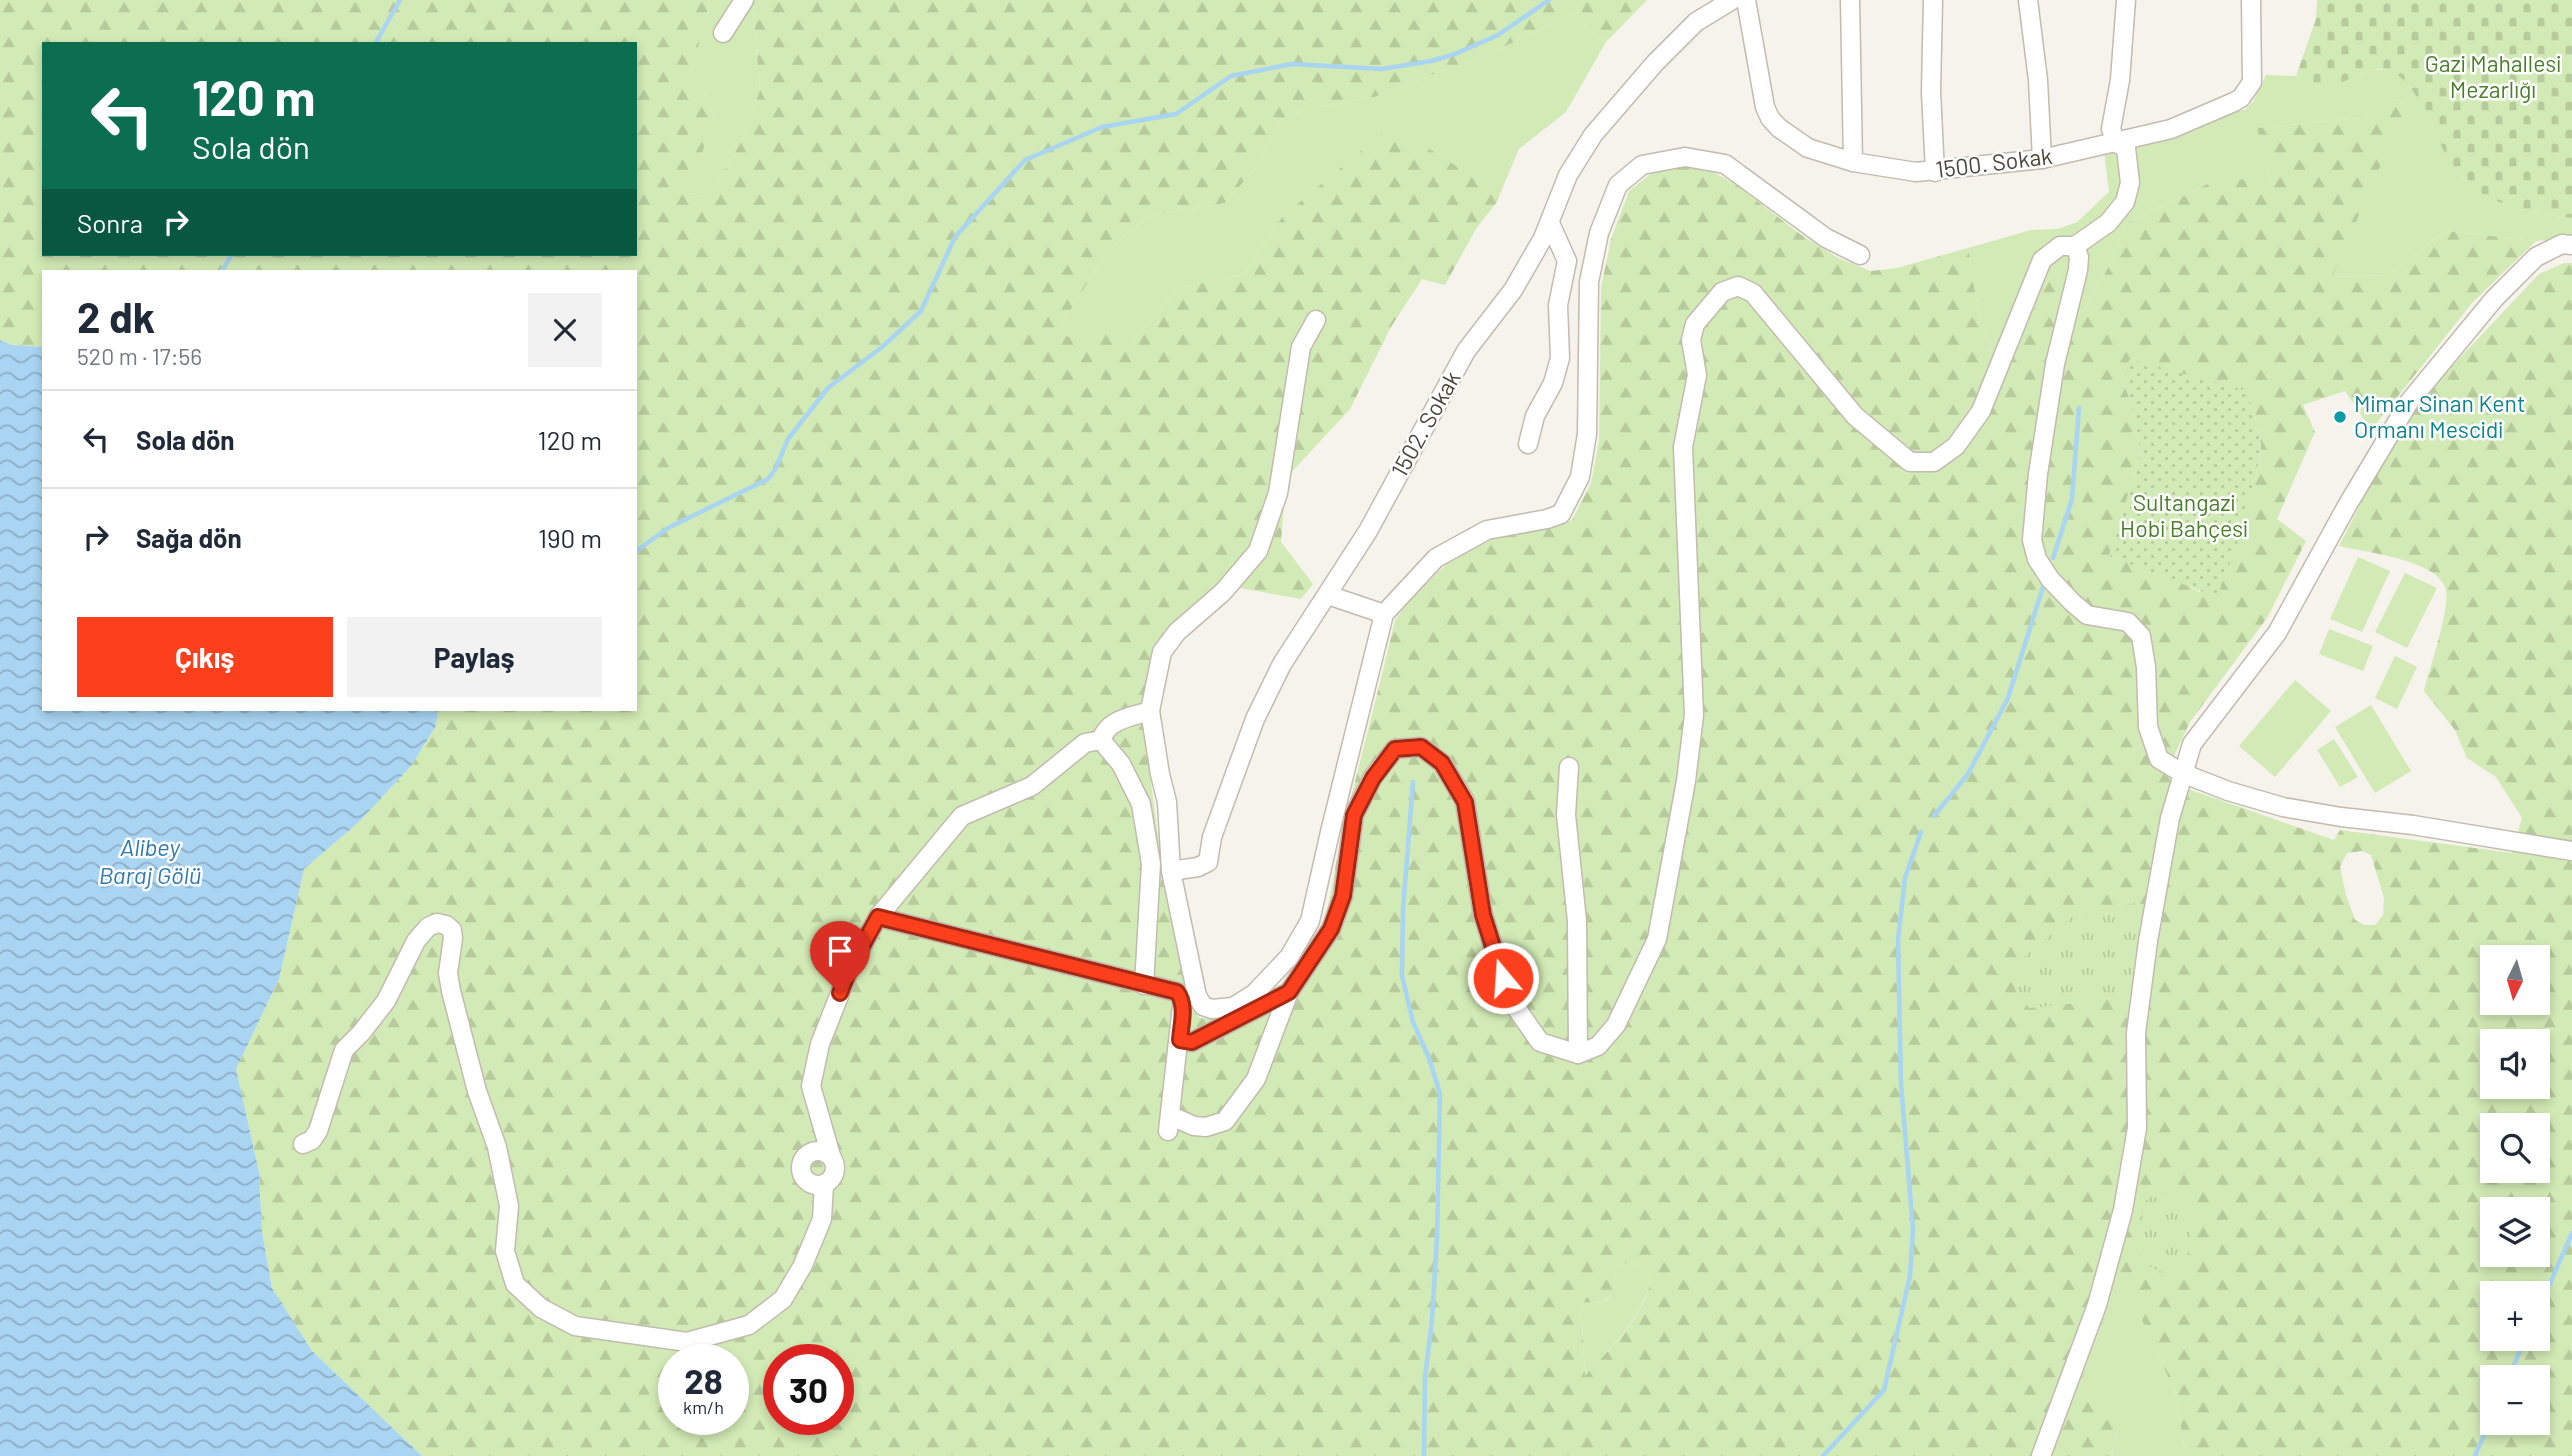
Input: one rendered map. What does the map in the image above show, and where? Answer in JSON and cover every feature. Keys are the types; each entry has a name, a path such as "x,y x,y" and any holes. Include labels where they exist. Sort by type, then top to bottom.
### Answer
{"street":[{"path":"723,33 744,0"},
{"name":"1502. Sokak","path":"1171,872 1198,867 1208,862 1212,837 1255,719 1282,664 1368,531 1466,351 1513,290 1550,223 1568,175 1593,135 1709,6 1732,0"},
{"name":"1500. Sokak","path":"1746,0 1765,107 1779,128 1808,148 1853,162 1916,172 2042,159 2171,129 2241,98 2252,82 2251,0"},
{"path":"1850,0 1853,162"},
{"path":"1933,0 1931,92 1935,172"},
{"path":"2028,0 2034,41 2042,159"},
{"path":"878,917 1177,992 1182,999 1180,1040 1169,1123 1206,1127 1224,1121 1255,1079 1289,992 1331,929 1343,896 1354,815 1373,778 1395,749 1421,747 1442,763 1465,802 1483,915 1510,999 1540,1042 1578,1055 1598,1046 1616,1026 1657,939 1686,781 1694,715 1683,447 1698,375 1691,340 1695,324 1722,292 1738,286 1753,293 1855,416 1910,462 1934,462 1956,446 1981,411 2042,260 2060,246 2075,246 2108,223 2125,202 2130,183 2129,161 2126,148 2116,142 2111,130 2120,80 2126,0"},
{"path":"1316,320 1301,347 1278,493 1258,551 1223,592 1177,632 1162,652 1150,711 1167,802 1171,872 1197,996 1203,1006 1212,1009 1233,1006 1254,994 1289,957 1310,921 1384,614 1436,558 1487,530 1561,514 1580,477 1587,434 1590,282 1599,233 1618,185 1642,165 1685,157 1725,164 1826,238 1860,255"},
{"path":"1550,223 1567,261 1590,282"},
{"path":"2040,1456 2097,1305 2123,1210 2137,1128 2136,1033 2146,953 2170,818 2192,744 2277,633 2348,504 2409,402 2494,299 2536,257 2562,244 2572,245"},
{"path":"2075,246 2079,257 2078,270 2055,364 2038,474 2032,540 2037,559 2050,579 2072,602 2087,615 2128,622 2141,636 2146,667 2147,727 2159,759 2182,773 2228,791 2283,807 2572,851"},
{"path":"1528,444 1535,416 1553,383 1560,358 1558,306 1567,261"},
{"path":"1328,594 1384,614"},
{"path":"1101,740 1104,730 1114,722 1150,711"},
{"path":"303,1144 312,1140 318,1131 344,1050 386,1001 416,941 428,927 437,923 446,925 452,930 453,938 448,973 451,990 477,1091 497,1147 509,1206 505,1251 515,1284 541,1308 575,1326 687,1342 749,1325 783,1299 803,1265 822,1219 824,1184 835,1172 836,1166 811,1086 820,1044 850,968 878,917 962,816 1031,786 1085,743 1101,740"},
{"path":"1101,740 1121,764 1141,804 1151,864 1144,985"},
{"path":"1569,767 1566,815 1577,921 1578,1055"},
{"path":"1180,1040 1192,1042 1289,992"},
{"path":"824,1184 808,1181 801,1171 801,1165 806,1155 816,1150 831,1156"}],"green space":[{"path":"0,0 710,0 690,80 708,97 715,118 686,195 713,190 744,137 760,90 753,10 760,0 1647,0 1606,42 1585,28 1581,10 1495,51 1374,97 1311,108 1282,119 1253,171 1225,203 1149,216 1108,250 1058,330 1068,337 1100,324 1129,346 1178,288 1244,274 1282,217 1392,125 1500,194 1476,229 1445,285 1422,279 1391,327 1350,409 1286,478 1281,542 1313,584 1301,599 1223,585 1158,646 1141,704 1163,875 1188,1005 1200,1018 1220,1018 1256,1005 1272,993 1300,964 1324,921 1341,837 1395,620 1413,596 1447,564 1498,536 1559,526 1572,520 1591,483 1599,440 1601,288 1611,239 1629,191 1653,172 1697,163 1735,184 1800,234 1838,258 1871,271 1897,268 1968,248 1987,346 2011,359 2053,269 2060,269 2055,298 2082,314 2109,266 2125,224 2216,180 2270,179 2257,128 2371,117 2391,103 2407,104 2332,277 2389,275 2446,231 2536,241 2472,303 2371,430 2345,391 2303,405 2315,432 2277,519 2306,541 2267,618 2190,722 2165,775 2191,790 2334,840 2340,830 2512,853 2522,818 2496,777 2467,758 2455,730 2424,691 2445,611 2446,590 2441,580 2416,564 2339,546 2380,466 2423,397 2539,274 2564,263 2572,263 2572,1456 2186,1456 2175,1392 2119,1270 2078,1391 2099,1399 2110,1416 2115,1431 2112,1456 422,1456 312,1351 272,1288 262,1232 259,1172 236,1069 279,979 304,869 358,823 411,766 436,726 438,711 637,711 637,270 42,270 42,347 12,345 0,340","holes":["2124,384 2254,411 2261,446 2257,471 2200,592 2178,581 2109,556 2141,453 2131,402","2362,851 2371,855 2384,898 2383,915 2375,925 2364,925 2355,920 2340,867 2347,853","1631,1261 1645,1269 1651,1278 1648,1293 1634,1319 1616,1343 1585,1376 1581,1303 1605,1301 1614,1292 1616,1268"]},
{"path":"710,0 760,0 753,11 760,90 744,137 713,190 685,195 715,118 708,97 690,80"},
{"name":"Gazi Mahallesi Mezarlığı","path":"2317,0 2572,0 2572,218 2516,208 2478,191 2460,175 2412,90 2393,72 2375,69 2330,86 2318,85 2296,76 2316,19"},
{"path":"1581,10 1585,28 1606,42 1566,112 1519,149 1500,194 1392,126 1282,217 1244,274 1178,288 1129,346 1067,337 1058,330 1108,250 1149,216 1225,203 1253,171 1282,119 1311,108 1374,97 1495,51"},
{"path":"2373,69 2389,70 2400,76 2411,88 2448,156 2467,182 2490,198 2516,208 2572,218 2572,238 2536,241 2446,231 2389,275 2331,277 2406,104 2392,103 2371,117 2258,128 2270,180 2216,180 2125,224 2109,266 2082,314 2055,298 2060,270 2053,269 2011,360 1987,346 1968,248 2031,230 2058,229 2077,222 2109,192 2104,152 2245,110 2253,102 2266,75 2296,76 2322,86"},
{"name":"Sultangazi Hobi Bahçesi","path":"2129,359 2244,390 2254,411 2261,446 2257,470 2240,536 2217,597 2109,556 2141,453 2131,402 2124,383"},
{"path":"2358,557 2390,571 2362,632 2330,619"},
{"path":"2405,573 2437,588 2407,648 2375,632"},
{"path":"2329,629 2373,646 2363,671 2319,654"},
{"path":"2395,656 2417,667 2397,709 2375,698"},
{"path":"2295,680 2331,711 2275,777 2239,746"},
{"path":"2371,705 2411,771 2375,793 2335,727"},
{"path":"2334,739 2358,777 2340,787 2317,750"},
{"path":"2135,903 2149,905 2135,997 2029,1008 2015,989 2023,958 2071,918 2102,908"},
{"path":"2156,1193 2169,1193 2189,1206 2187,1257 2179,1270 2173,1273 2159,1271 2142,1262 2137,1245 2145,1201"},
{"path":"1631,1261 1645,1269 1651,1278 1647,1293 1634,1319 1585,1377 1581,1303 1606,1301 1614,1292 1616,1268"},
{"path":"2119,1269 2175,1392 2186,1456 2112,1456 2115,1431 2078,1391"}],"water":[{"name":"Alibey Baraj Gölü","path":"0,340 12,345 42,347 42,711 438,711 436,726 411,766 358,823 304,869 279,979 236,1069 259,1172 262,1232 272,1288 312,1351 422,1456 0,1456"}],"waterway":[{"path":"376,42 400,0"},
{"path":"637,551 668,528 768,479 776,468 788,439 828,388 882,347 921,311 955,237 1025,160 1102,127 1176,114 1231,76 1292,64 1382,69 1455,54 1498,35 1549,0"},
{"path":"223,270 231,256"},
{"path":"2053,558 2072,499 2079,408"},
{"path":"1934,816 1968,774 2008,698 2044,584"},
{"path":"1413,782 1403,910 1402,976 1413,1022 1429,1058 1440,1094 1437,1236 1432,1321 1425,1377 1424,1456"},
{"path":"1823,1456 1884,1390 1910,1276 1913,1229 1901,1084 1898,940 1905,878 1921,832"},
{"path":"2550,1283 2572,1233"},
{"path":"2514,1365 2520,1351"},
{"path":"2475,1456 2484,1435"}],"place":[{"name":"Mimar Sinan Kent Ormanı Mescidi","path":"2340,417"}],"route":[{"path":"840,993 850,968 878,917 1177,992 1182,999 1180,1040 1192,1042 1289,992 1331,929 1343,896 1354,815 1373,778 1395,749 1421,747 1442,763 1465,802 1483,915 1503,978"}]}
